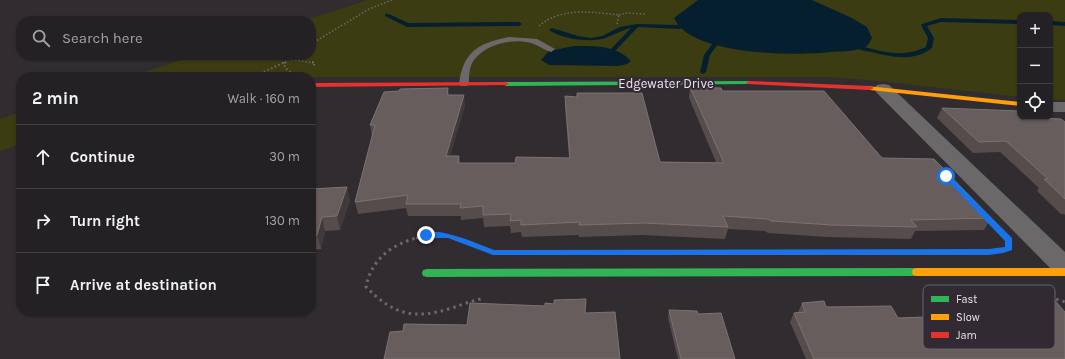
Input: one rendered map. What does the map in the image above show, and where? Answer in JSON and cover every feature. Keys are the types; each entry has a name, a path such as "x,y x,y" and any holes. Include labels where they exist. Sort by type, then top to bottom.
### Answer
{"street":[{"name":"Edgewater Drive","path":"316,85 778,83 883,89 1017,104"},
{"path":"883,89 1065,267"},
{"path":"1053,106 1065,107"},
{"path":"427,273 1065,272"}],"lane":[{"path":"522,40 532,34"},
{"path":"464,84 467,64 471,57 478,51 491,44 522,40 534,41 551,49"}],"path":[{"path":"316,41 368,8 392,0"},
{"path":"532,34 542,22 562,14 580,12 619,15 626,13 645,14"},
{"path":"617,24 619,15"},
{"path":"263,72 287,60 314,62 314,68"},
{"path":"480,248 449,236 426,235 404,242 383,255 370,270 366,287 379,301 401,313 425,316 474,300 486,298"},
{"path":"1055,300 1065,302"}],"shaded area":[{"path":"368,0 1065,0 1065,100 1053,99 1053,12 1017,12 1017,97 880,81 828,77 316,77 316,72 144,72 182,60 316,60 316,17"},
{"path":"16,114 16,146 0,151 0,119"}],"water":[{"path":"698,0 812,0 852,18 867,27 872,38 867,46 849,51 794,54 745,51 721,47 700,40 684,31 674,18"},
{"path":"574,46 612,49 619,52 631,61 627,64 618,66 549,65 541,60 549,51"}],"building":[{"path":"690,87 721,88 722,91 824,91 882,158 934,159 991,218 911,220 917,227 832,225 723,216 728,227 644,223 579,225 580,222 521,225 521,220 510,221 511,214 483,215 483,206 460,208 461,204 406,204 408,195 355,202 375,125 370,125 384,92 399,91 400,89 448,88 447,95 464,95 446,156 459,156 458,163 515,163 516,157 570,158 565,96 577,97 577,93 642,93 660,162 724,163"},
{"path":"942,108 1017,111 1017,120 1061,119 1065,122 1065,199 1044,179 1048,179 1006,141 979,142"},
{"path":"347,187 337,216 322,217 316,235 316,189"},
{"path":"586,299 585,313 615,312 620,359 384,359 390,332 403,331 404,324 467,325 470,303 545,306 545,303 554,304 554,300"},
{"path":"824,301 826,307 891,306 898,318 923,317 923,349 1055,349 1055,301 1065,312 1065,359 814,359 794,313 805,312 802,303"},
{"path":"669,310 697,311 698,314 721,313 735,359 681,359"}],"waterway":[{"path":"387,15 407,25 519,24"},
{"path":"860,48 886,54 912,55 929,48 931,38 924,25 941,20 1017,22"},
{"path":"1053,23 1065,24"},
{"path":"636,26 652,25 680,27"},
{"path":"552,30 578,38 597,39 619,30 636,26"},
{"path":"613,50 636,26"},
{"path":"703,72 707,55 715,44"}],"traffic: fast":[{"path":"506,84 749,83"},
{"path":"427,273 917,272"}],"traffic: slow":[{"path":"870,88 1017,104"},
{"path":"917,272 1065,272"}],"traffic: jam":[{"path":"749,83 870,88"},
{"path":"316,85 506,84"}],"route":[{"path":"426,235 449,236 493,252 989,252 1003,251 1009,248 1009,240 946,176"}]}
